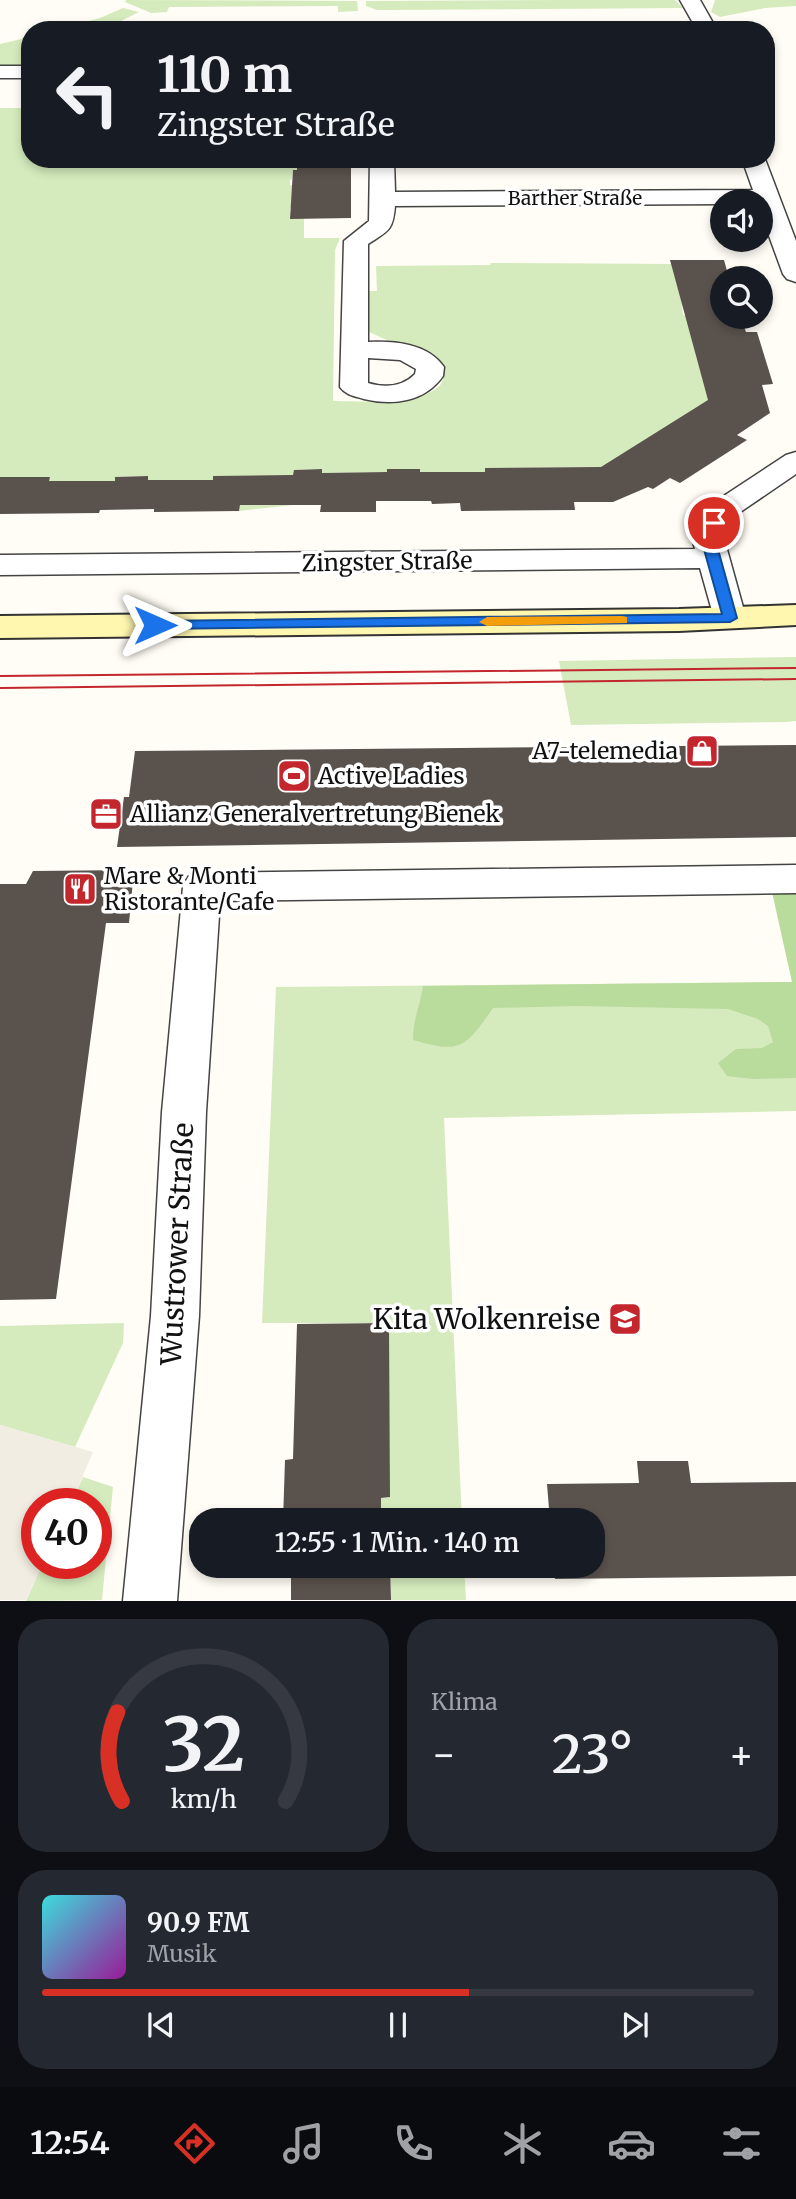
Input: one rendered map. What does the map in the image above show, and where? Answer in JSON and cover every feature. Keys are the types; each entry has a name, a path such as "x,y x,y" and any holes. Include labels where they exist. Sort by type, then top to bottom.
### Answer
{"street":[{"path":"690,0 702,21"},
{"path":"0,72 21,72"},
{"path":"355,350 356,241 381,224 382,168"},
{"path":"756,168 763,189"},
{"name":"Barther Straße","path":"383,200 710,197"},
{"path":"773,215 796,274"},
{"path":"730,618 707,535 721,511 796,461"},
{"name":"Zingster Straße","path":"0,565 712,558"},
{"path":"0,627 796,615"},
{"name":"Wustrower Straße","path":"150,1601 176,1316 184,1112 202,887 796,879"}],"green space":[{"path":"675,0 683,8 377,10 366,6 366,1"},
{"path":"715,0 796,0 796,6 765,8 720,17 711,12"},
{"path":"357,1 358,11 338,12 338,6 169,7 167,12 151,13 125,2"},
{"path":"123,8 139,12 121,21 89,21"},
{"path":"21,39 21,68 0,68 0,44"},
{"path":"0,108 21,108 21,168 297,168 293,170 290,180 290,185 296,185 295,208 290,208 290,218 304,218 304,238 340,238 335,250 333,401 403,399 436,389 443,379 441,365 367,331 365,291 377,291 376,266 491,263 677,264 683,315 690,316 697,358 713,398 609,467 486,468 485,472 387,469 387,472 322,473 321,469 294,470 293,505 239,511 242,476 214,476 213,480 115,477 115,481 49,481 49,477 0,477"},
{"path":"796,657 796,721 787,722 571,725 559,661"},
{"path":"772,892 796,892 796,1078 753,1079 727,1076 718,1063 736,1049 762,1048 773,1042 768,1026 758,1019 728,1009 576,1006 493,1008 475,1032 461,1044 442,1047 413,1040 423,986 792,982"},
{"path":"796,892 796,1111 444,1118 461,1508 381,1508 381,1498 390,1497 388,1323 262,1323 276,987 792,982"},
{"path":"124,1323 123,1343 75,1447 0,1425 0,1326"},
{"path":"83,1477 113,1487 112,1497 112,1488 78,1488"},
{"path":"390,1578 465,1578 466,1600 391,1600"},
{"path":"36,1579 104,1579 102,1600 26,1601"}],"shaded area":[{"path":"0,1425 93,1452 77,1488 21,1488 21,1579 36,1579 26,1600 0,1600"}],"building":[{"path":"351,168 351,218 290,219 293,170"},
{"path":"670,260 724,260 726,266 710,266 710,329 745,329 746,332 757,332 773,384 762,385 770,413 737,435 747,440 680,483 670,478 653,489 648,487 613,502 574,502 575,510 461,511 460,503 376,501 376,512 320,512 321,505 240,505 239,511 154,512 154,509 100,510 99,513 0,514 0,477 50,477 49,481 115,481 115,477 148,476 148,480 213,480 213,476 293,475 294,470 322,469 322,473 387,472 387,469 485,472 485,468 601,467 708,400"},
{"path":"796,745 796,837 117,847 124,797 129,797 135,751"},
{"path":"134,870 129,923 106,923 56,1299 0,1300 0,884 26,884 33,871"},
{"path":"389,1323 390,1497 381,1498 381,1508 283,1508 285,1460 293,1459 297,1324"},
{"path":"637,1461 688,1461 691,1483 796,1482 796,1576 555,1579 605,1578 605,1508 549,1508 547,1484 639,1483"},
{"path":"291,1578 390,1578 391,1600 291,1600"}],"tram line":[{"path":"0,676 796,668"},
{"path":"0,688 796,679"}],"slow traffic":[{"path":"487,622 622,620"}],"place":[{"name":"A7-telemedia","path":"702,751"},
{"name":"Active Ladies","path":"294,776"},
{"name":"Allianz Generalvertretung Bienek","path":"106,814"},
{"name":"Mare & Monti Ristorante/Cafe","path":"80,889"},
{"name":"Kita Wolkenreise","path":"625,1319"}],"route":[{"path":"155,625 730,618 707,535 714,523"}]}
